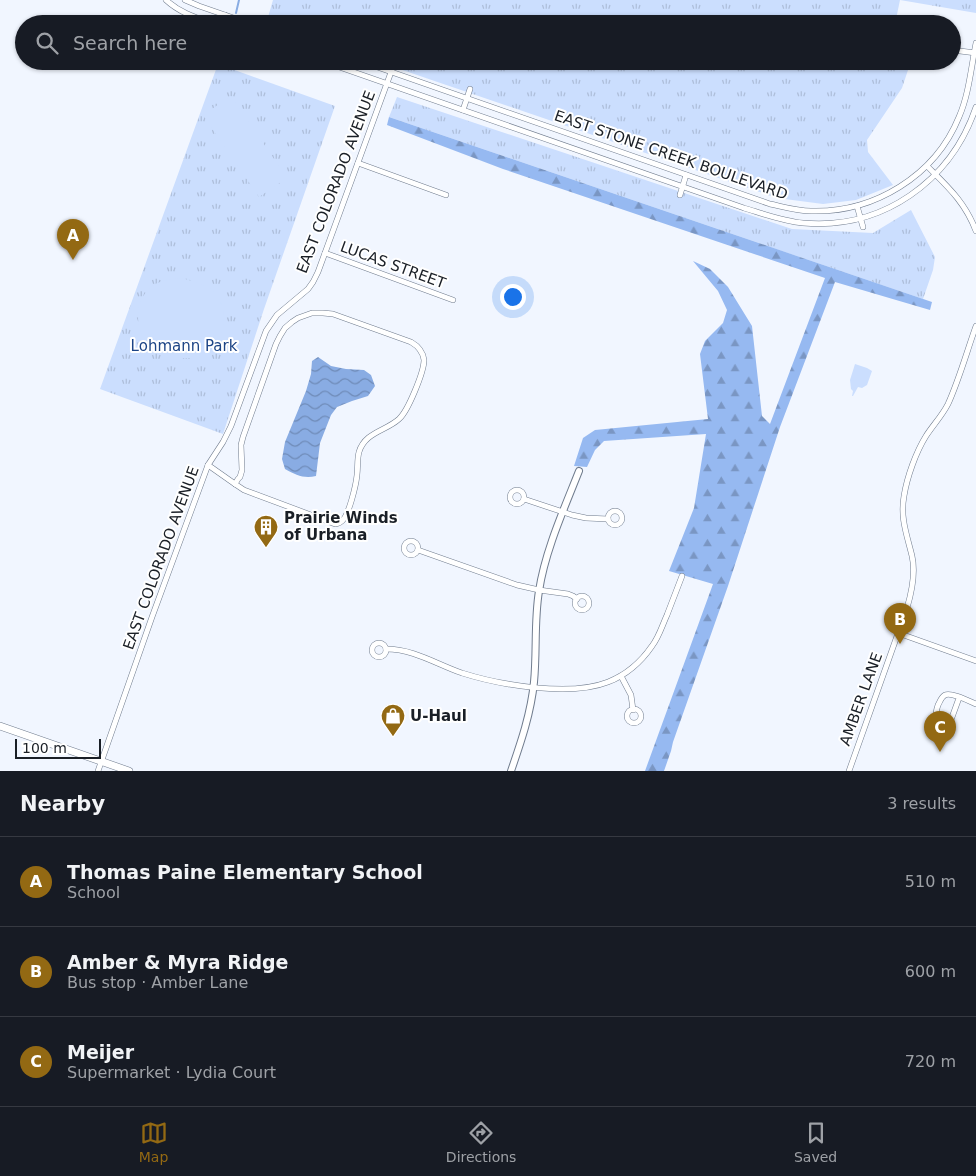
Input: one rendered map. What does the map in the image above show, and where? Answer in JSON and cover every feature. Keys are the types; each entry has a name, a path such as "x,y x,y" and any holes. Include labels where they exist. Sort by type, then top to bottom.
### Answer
{"main road":[{"path":"0,726 129,771"}],"street":[{"path":"166,0 175,8 189,15"},
{"path":"185,0 226,15"},
{"name":"EAST STONE CREEK BOULEVARD","path":"385,70 770,204 796,210 824,211 869,203 896,190 927,166 941,150 959,118 967,90 976,43"},
{"path":"961,51 975,53"},
{"name":"EAST STONE CREEK BOULEVARD","path":"347,70 776,218 817,224 861,219 891,207 915,192 936,174 956,150 976,107"},
{"name":"EAST COLORADO AVENUE","path":"98,771 208,465 231,426 266,331 278,316 308,289 313,282 391,72"},
{"path":"462,110 470,89"},
{"path":"358,163 446,196"},
{"path":"927,166 958,198 970,216 976,231"},
{"path":"680,195 686,175"},
{"path":"857,206 863,227"},
{"name":"LUCAS STREET","path":"325,253 453,300"},
{"path":"208,465 235,484 244,490 335,524 342,522 356,484 361,447 366,439 398,420 408,407 423,365 424,359 421,351 411,342 333,314 312,313 292,322 285,328 276,344 242,437 242,470 235,484"},
{"name":"AMBER LANE","path":"848,771 909,600 913,579 912,557 904,523 906,484 920,446 949,401 976,326"},
{"path":"511,771 527,722 533,687 539,590 545,562 578,471"},
{"path":"524,499 586,518 608,519"},
{"path":"418,550 509,582 539,590 568,594 577,599"},
{"path":"386,649 410,652 474,676 533,687 563,688 590,686 609,682 622,676 644,658 659,634 682,576"},
{"path":"898,633 976,661"},
{"path":"622,676 631,695 634,710"},
{"path":"959,698 951,720 945,723 938,721 936,712 942,696 950,694 976,704"}],"green space":[{"path":"273,0 900,0 897,15 269,15"},
{"path":"900,0 976,0 976,13"},
{"name":"Lohmann Park","path":"216,70 235,70 335,106 264,309 223,434 100,389"},
{"path":"402,70 908,70 902,88 867,140 868,152 893,185 856,200 823,204 777,198"},
{"path":"231,96 287,178 259,197 203,115"},
{"path":"397,97 792,229 873,233 911,210 935,257 933,270 923,299 389,117"},
{"path":"389,117 932,302 930,310 835,282 780,427 728,586 664,771 645,771 713,584 669,571 694,508 706,434 604,441 595,450 587,467 574,466 583,438 595,430 708,419 700,354 705,341 723,323 727,310 718,291 693,261 710,269 728,287 752,326 762,416 770,424 825,278 503,169 387,125"},
{"path":"181,278 202,284 213,291 222,306 224,314 222,331 213,346 207,352 191,358 159,352 146,341 139,325 139,308 146,292 158,283"},
{"path":"855,364 872,371 867,385 862,388 858,387 852,396 853,391 850,380"}],"water":[{"path":"318,357 331,366 364,370 371,375 375,386 368,396 337,407 331,415 320,443 316,476 304,477 285,469 282,459 285,442 306,391 311,374 312,361"}],"waterway":[{"path":"236,13 239,0"}],"place":[{"name":"Thomas Paine Elementary School","path":"73,260"},
{"name":"Prairie Winds of Urbana","path":"266,548"},
{"name":"Amber & Myra Ridge","path":"900,644"},
{"name":"U-Haul","path":"393,737"},
{"name":"Meijer","path":"940,752"}]}
